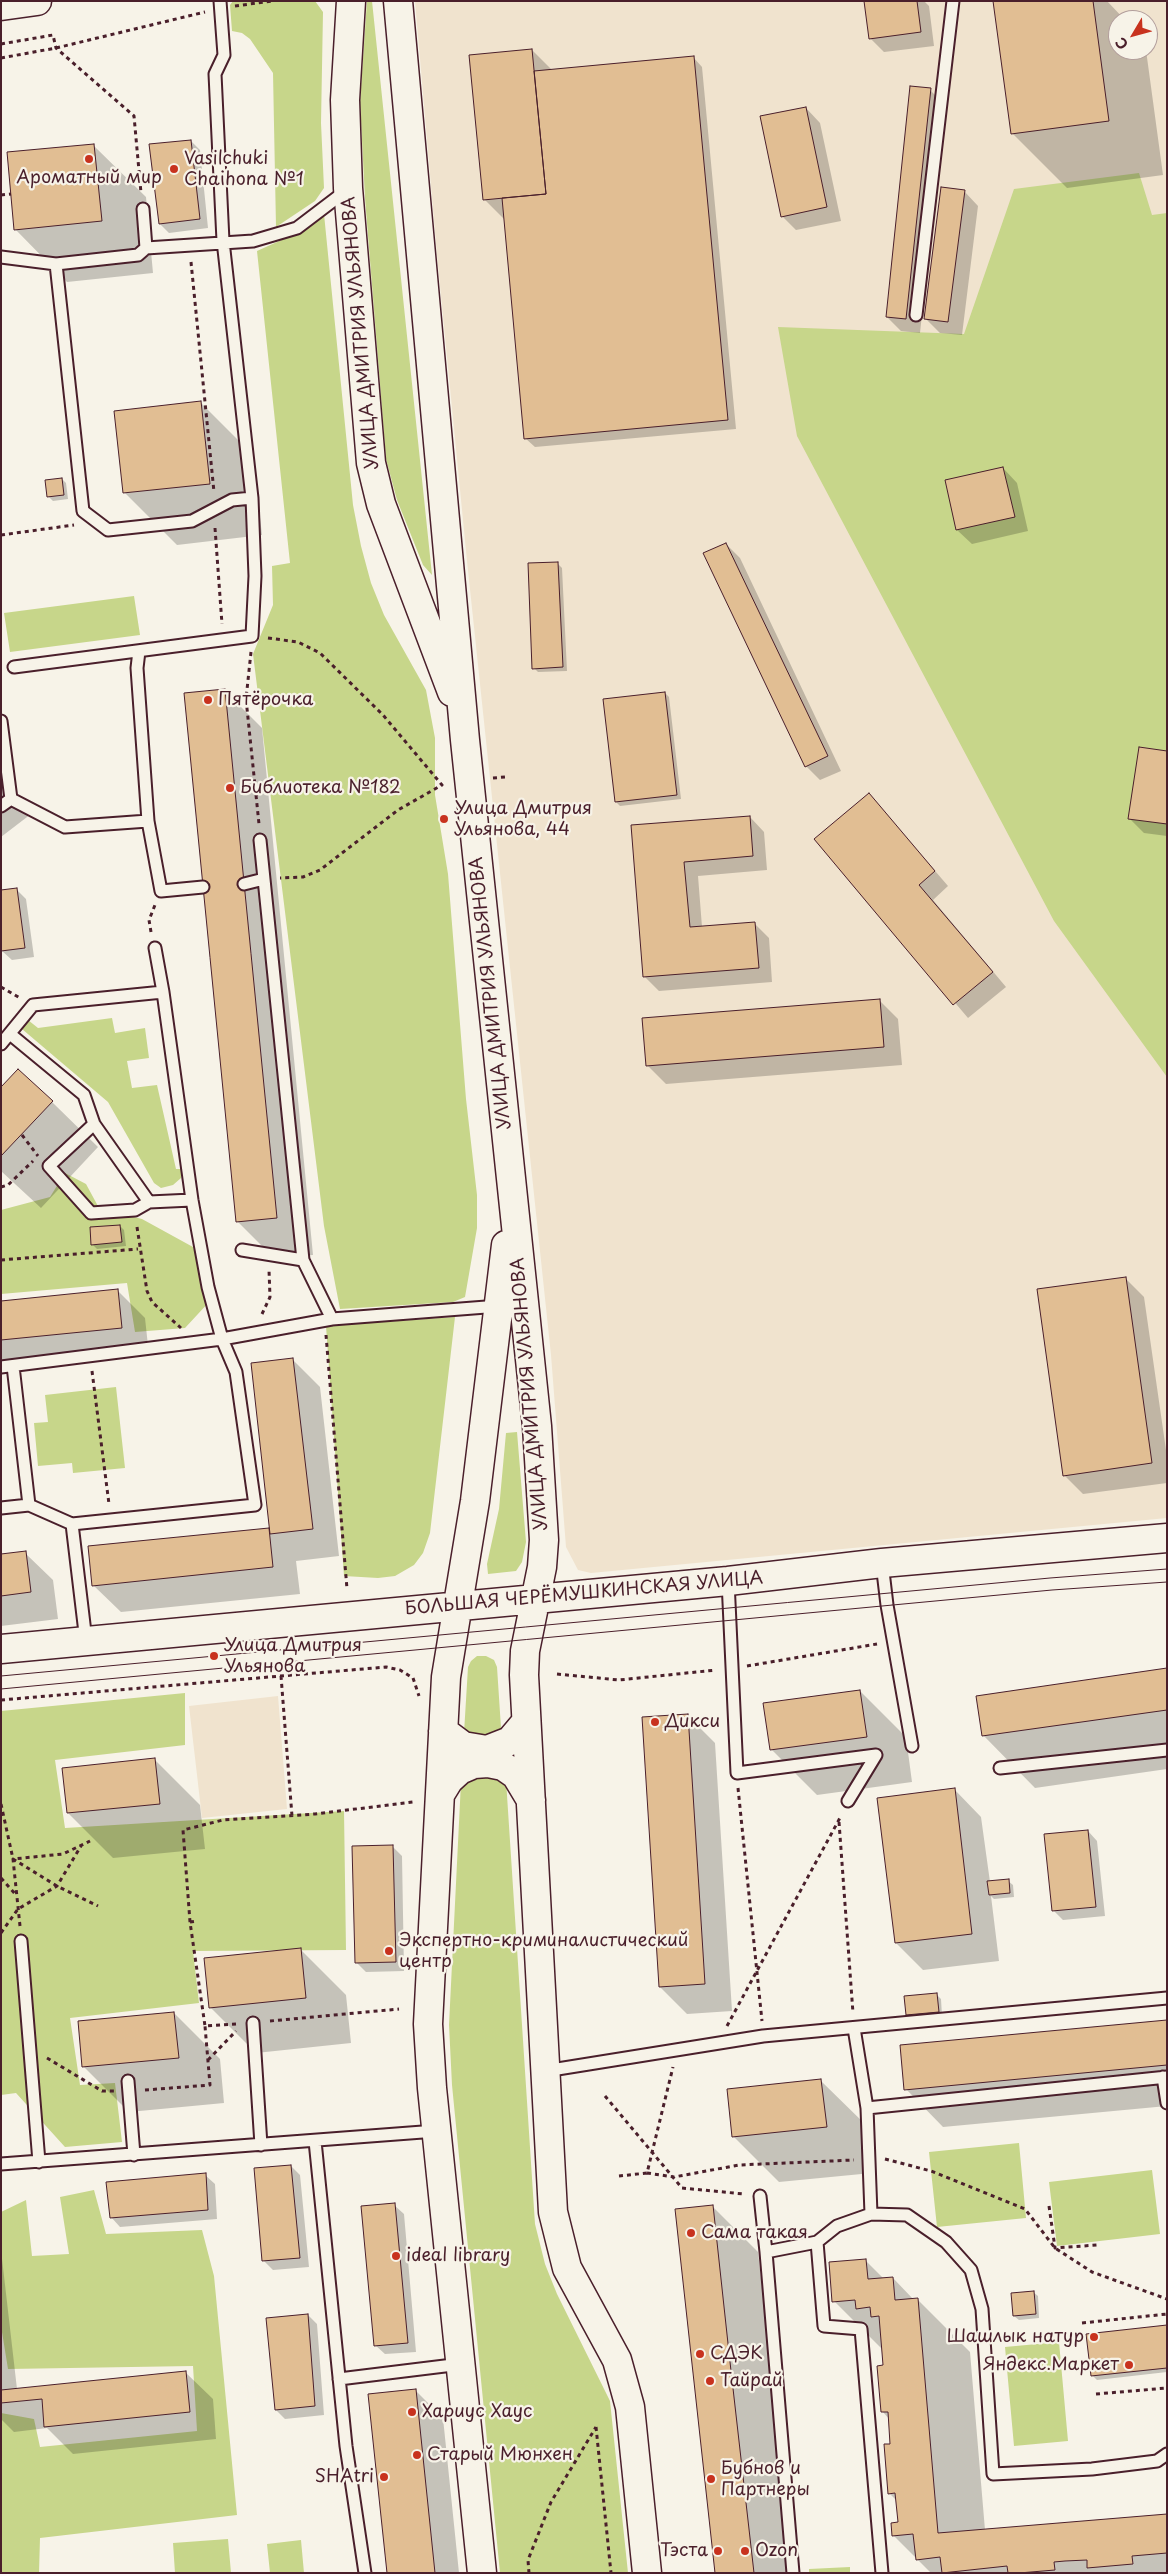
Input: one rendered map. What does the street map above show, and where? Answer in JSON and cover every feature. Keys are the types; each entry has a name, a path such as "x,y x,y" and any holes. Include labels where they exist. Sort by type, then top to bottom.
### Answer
{"main road":[{"path":"1,6 37,1"},
{"name":"УЛИЦА ДМИТРИЯ УЛЬЯНОВА","path":"351,1 345,100 348,188 371,463 381,504 451,688 465,740"},
{"name":"УЛИЦА ДМИТРИЯ УЛЬЯНОВА","path":"398,1 465,740 536,1426 542,1512 542,1567 525,1651 526,1722 553,2212 567,2268 618,2360 630,2407 647,2573"},
{"name":"УЛИЦА ДМИТРИЯ УЛЬЯНОВА","path":"482,2573 436,2132 428,2024 446,1677 475,1501 507,1236 510,1187"},
{"name":"БОЛЬШАЯ ЧЕРЁМУШКИНСКАЯ УЛИЦА","path":"1,1649 728,1580 882,1563 1167,1538"},
{"path":"443,1731 463,1746 487,1750 510,1741 526,1722"},
{"path":"441,1793 449,1780 460,1770 474,1764 488,1763 504,1766 516,1775 531,1800"}],"lane":[{"path":"916,315 953,1"},
{"path":"14,667 252,636 255,576 252,498 223,241 215,74 224,55 221,4"},
{"path":"1,257 56,264 138,255 146,248 223,241 253,241 297,228 348,188"},
{"path":"142,209 146,248"},
{"path":"56,264 83,511 108,530 192,521 232,500 252,498"},
{"path":"139,650 137,668 148,821 161,891 203,887"},
{"path":"1,721 6,802 65,827 148,821"},
{"path":"260,840 303,1260 328,1320"},
{"path":"244,884 264,879"},
{"path":"1,1508 29,1506 72,1524 255,1505 236,1372 222,1339 208,1288 192,1200 163,992 155,948"},
{"path":"1,1044 33,1005 163,992"},
{"path":"10,1034 84,1095 94,1124 149,1202"},
{"path":"94,1124 48,1166 91,1213 135,1210 149,1202 192,1200"},
{"path":"242,1250 303,1260"},
{"path":"29,1506 7,1366 198,1343 252,1335 328,1320 498,1306"},
{"path":"72,1524 86,1641"},
{"path":"882,1563 887,1606 912,1746"},
{"path":"728,1580 737,1772 876,1755 848,1801"},
{"path":"1000,1768 1167,1750"},
{"path":"21,1941 39,2162"},
{"path":"544,2071 763,2036 1167,1998"},
{"path":"253,2023 261,2145"},
{"path":"854,2028 867,2108 871,2214"},
{"path":"867,2108 1165,2077 1167,2103"},
{"path":"128,2081 134,2155"},
{"path":"1,2164 436,2132"},
{"path":"315,2141 339,2379 365,2573"},
{"path":"760,2196 794,2573"},
{"path":"766,2252 817,2242 837,2226 871,2214 907,2216 946,2242 971,2270 982,2309 993,2474 1092,2469 1157,2462 1167,2454"},
{"path":"817,2242 824,2326 861,2329 882,2573"},
{"path":"339,2379 461,2364"}],"path":[{"path":"1,58 56,48 221,4 272,1"},
{"path":"1,44 53,35 56,48 134,116 142,209"},
{"path":"1,195 11,194"},
{"path":"190,256 214,498"},
{"path":"1,535 97,522"},
{"path":"215,527 223,631"},
{"path":"260,840 246,699 252,636 298,642 320,653 383,715 442,785 398,810 320,870 303,877 264,879"},
{"path":"22,1135 48,1166"},
{"path":"1,1187 8,1185 38,1156"},
{"path":"135,1210 138,1249 147,1291 152,1302 198,1343"},
{"path":"1,1260 138,1249"},
{"path":"252,1335 270,1297 268,1254"},
{"path":"328,1320 347,1589"},
{"path":"94,1389 107,1487"},
{"path":"1,1700 386,1667 400,1670 413,1678"},
{"path":"281,1676 292,1816"},
{"path":"737,1772 761,2015"},
{"path":"717,2044 757,1974 848,1801"},
{"path":"157,2089 210,2085 190,1922 182,1830 223,1820 292,1816 413,1802"},
{"path":"1,1804 13,1859 21,1941"},
{"path":"838,1820 854,2028"},
{"path":"13,1859 63,1854 90,1841"},
{"path":"1,1933 18,1909 57,1886 82,1845"},
{"path":"13,1859 57,1886 98,1906"},
{"path":"1,1878 17,1897"},
{"path":"190,1922 197,1921"},
{"path":"300,2018 399,2009"},
{"path":"204,2026 243,2023 208,2060"},
{"path":"30,2048 102,2091"},
{"path":"647,2173 677,2050"},
{"path":"605,2096 682,2188 760,2196"},
{"path":"619,2176 647,2173 674,2177 740,2165 890,2158 932,2171 1025,2209 1055,2248 1092,2272 1167,2299"},
{"path":"1049,2206 1055,2248"},
{"path":"1055,2248 1097,2245"},
{"path":"1082,2323 1167,2314"},
{"path":"1096,2394 1167,2388"},
{"path":"529,2573 528,2560 552,2502 596,2426 611,2573"}],"shaded area":[{"path":"415,1 1167,1 1167,1518 591,1573 578,1570 566,1547 551,1355 467,561 437,255"},
{"path":"278,1696 287,1809 202,1818 189,1706"}],"green space":[{"path":"233,1 315,1 323,12 321,123 324,188 315,201 276,227 273,73 250,39 242,33 232,31 230,5"},
{"path":"367,1 372,1 432,575 423,565 397,500 386,459 365,198 360,102"},
{"path":"1139,173 1152,215 1167,213 1167,1077 1054,921 797,436 778,327 964,334 1014,189"},
{"path":"324,214 353,505 361,546 371,583 384,615 426,690 435,738 435,795 448,874 466,1099 477,1195 477,1228 465,1297 453,1302 340,1309 324,1226 253,654 273,605 272,566 290,563 257,251 297,233"},
{"path":"134,596 140,635 10,652 4,613"},
{"path":"112,1018 115,1033 145,1028 149,1058 127,1061 132,1088 157,1085 176,1169 181,1169 181,1178 173,1185 161,1188 154,1183 108,1102 22,1029 24,1022 28,1020 38,1028"},
{"path":"65,1173 86,1184 99,1208 142,1219 193,1247 210,1301 185,1328 135,1332 127,1283 1,1294 1,1210 50,1197"},
{"path":"455,1317 430,1533 423,1553 414,1565 395,1576 378,1578 344,1576 326,1326"},
{"path":"116,1387 125,1468 73,1473 72,1463 38,1466 34,1423 48,1422 45,1395"},
{"path":"517,1432 526,1542 522,1562 516,1571 488,1574 487,1564 499,1509 506,1433"},
{"path":"477,1656 486,1656 494,1660 497,1667 501,1728 497,1738 464,1733 468,1667"},
{"path":"185,1693 185,1745 55,1760 65,1828 344,1811 346,1950 193,1951 199,2003 70,2018 80,2085 115,2083 122,2142 65,2147 16,2093 1,2095 1,1711"},
{"path":"467,1773 506,1780 535,2224 545,2264 557,2294 610,2401 628,2573 500,2573 452,2085 449,2025 461,1782"},
{"path":"1019,2143 1026,2218 937,2227 929,2152"},
{"path":"1152,2170 1160,2234 1057,2246 1049,2182"},
{"path":"94,2190 106,2234 202,2230 214,2276 237,2515 40,2538 39,2573 1,2573 1,2413 34,2419 40,2447 197,2431 193,2366 8,2369 1,2326 1,2212 26,2200 32,2256 69,2254 60,2197"},
{"path":"1059,2342 1068,2441 1014,2446 1005,2347"},
{"path":"228,2539 231,2573 175,2573 173,2543"},
{"path":"301,2540 304,2573 270,2573 267,2544"},
{"path":"850,2567 850,2573 809,2573 809,2569"}],"building":[{"path":"864,1 917,1 921,32 869,39"},
{"path":"993,1 1093,1 1109,121 1011,134"},
{"path":"532,49 546,194 483,200 469,55"},
{"path":"694,56 728,420 524,439 502,198 546,194 534,71"},
{"path":"910,86 931,88 906,319 886,317"},
{"path":"806,107 827,207 781,217 760,116"},
{"path":"191,140 200,219 159,224 149,144"},
{"path":"94,144 102,221 14,230 7,152"},
{"path":"941,187 965,190 948,322 924,319"},
{"path":"201,401 210,484 123,493 114,411"},
{"path":"1003,467 1015,517 956,530 945,480"},
{"path":"62,478 64,495 47,497 45,480"},
{"path":"726,543 828,756 805,767 703,553"},
{"path":"558,562 563,667 532,669 528,563"},
{"path":"225,689 277,1218 236,1222 184,693"},
{"path":"665,692 677,795 615,802 603,699"},
{"path":"1139,747 1167,751 1167,824 1128,819"},
{"path":"869,793 935,871 919,885 993,972 953,1005 814,839"},
{"path":"750,816 753,856 684,862 690,927 755,922 759,968 643,977 631,825"},
{"path":"17,888 25,948 1,951 1,890"},
{"path":"880,999 884,1047 646,1066 642,1018"},
{"path":"18,1069 53,1101 1,1156 1,1087"},
{"path":"120,1225 122,1242 91,1245 90,1227"},
{"path":"1126,1277 1152,1463 1063,1476 1037,1289"},
{"path":"118,1289 122,1328 1,1340 1,1301"},
{"path":"293,1358 313,1529 270,1534 251,1363"},
{"path":"269,1528 273,1567 92,1586 88,1546"},
{"path":"26,1551 31,1592 1,1596 1,1554"},
{"path":"1167,1668 1167,1710 982,1736 976,1696"},
{"path":"860,1690 867,1737 770,1750 763,1703"},
{"path":"688,1714 705,1984 659,1987 642,1717"},
{"path":"155,1758 160,1804 67,1813 62,1768"},
{"path":"955,1788 972,1934 895,1943 877,1798"},
{"path":"1088,1830 1096,1907 1052,1911 1044,1834"},
{"path":"393,1845 396,1962 355,1963 352,1846"},
{"path":"1009,1879 1010,1893 989,1895 987,1881"},
{"path":"301,1948 306,1998 209,2008 204,1958"},
{"path":"937,1993 939,2012 906,2015 904,1996"},
{"path":"174,2012 179,2058 82,2067 78,2021"},
{"path":"1167,2020 1167,2065 904,2090 900,2045"},
{"path":"821,2079 827,2127 732,2137 727,2089"},
{"path":"291,2165 300,2258 262,2261 254,2168"},
{"path":"206,2173 208,2210 110,2218 106,2182"},
{"path":"395,2203 408,2343 374,2346 361,2206"},
{"path":"713,2205 754,2573 715,2573 675,2209"},
{"path":"866,2259 868,2279 893,2277 895,2300 918,2298 938,2533 1167,2514 1167,2553 1132,2556 1133,2564 1087,2568 1087,2560 1065,2561 1054,2562 1055,2570 1019,2573 1008,2573 1007,2566 942,2573 940,2557 916,2560 913,2534 892,2536 891,2523 898,2522 895,2493 888,2494 884,2444 890,2444 888,2412 881,2412 877,2366 883,2365 879,2316 871,2317 870,2307 856,2309 855,2300 832,2302 829,2262"},
{"path":"1034,2291 1036,2314 1013,2316 1011,2293"},
{"path":"308,2314 315,2406 275,2410 266,2318"},
{"path":"1167,2325 1167,2368 1091,2376 1086,2334"},
{"path":"186,2371 190,2412 44,2427 42,2399 1,2403 1,2390"},
{"path":"416,2389 435,2573 387,2573 368,2394"}],"tram line":[{"path":"1,1676 1050,1578 1167,1569"},
{"path":"1,1689 1052,1590 1167,1582"}],"place":[{"name":"Ароматный мир","path":"89,159"},
{"name":"Vasilchuki Chaihona №1","path":"174,169"},
{"name":"Пятёрочка","path":"208,700"},
{"name":"Библиотека №182","path":"230,788"},
{"name":"Улица Дмитрия Ульянова, 44","path":"444,819"},
{"name":"Улица Дмитрия Ульянова","path":"214,1656"},
{"name":"Дикси","path":"655,1722"},
{"name":"Экспертно-криминалистический центр","path":"389,1951"},
{"name":"Сама такая","path":"691,2233"},
{"name":"ideal library","path":"396,2256"},
{"name":"Шашлык натур","path":"1094,2337"},
{"name":"СДЭК","path":"700,2354"},
{"name":"Яндекс.Маркет","path":"1129,2365"},
{"name":"Тайрай","path":"710,2381"},
{"name":"Хариус Хаус","path":"412,2412"},
{"name":"Старый Мюнхен","path":"417,2455"},
{"name":"SHAtri","path":"384,2477"},
{"name":"Бубнов и Партнеры","path":"711,2479"},
{"name":"Тэста","path":"718,2551"},
{"name":"Ozon","path":"745,2551"}]}
